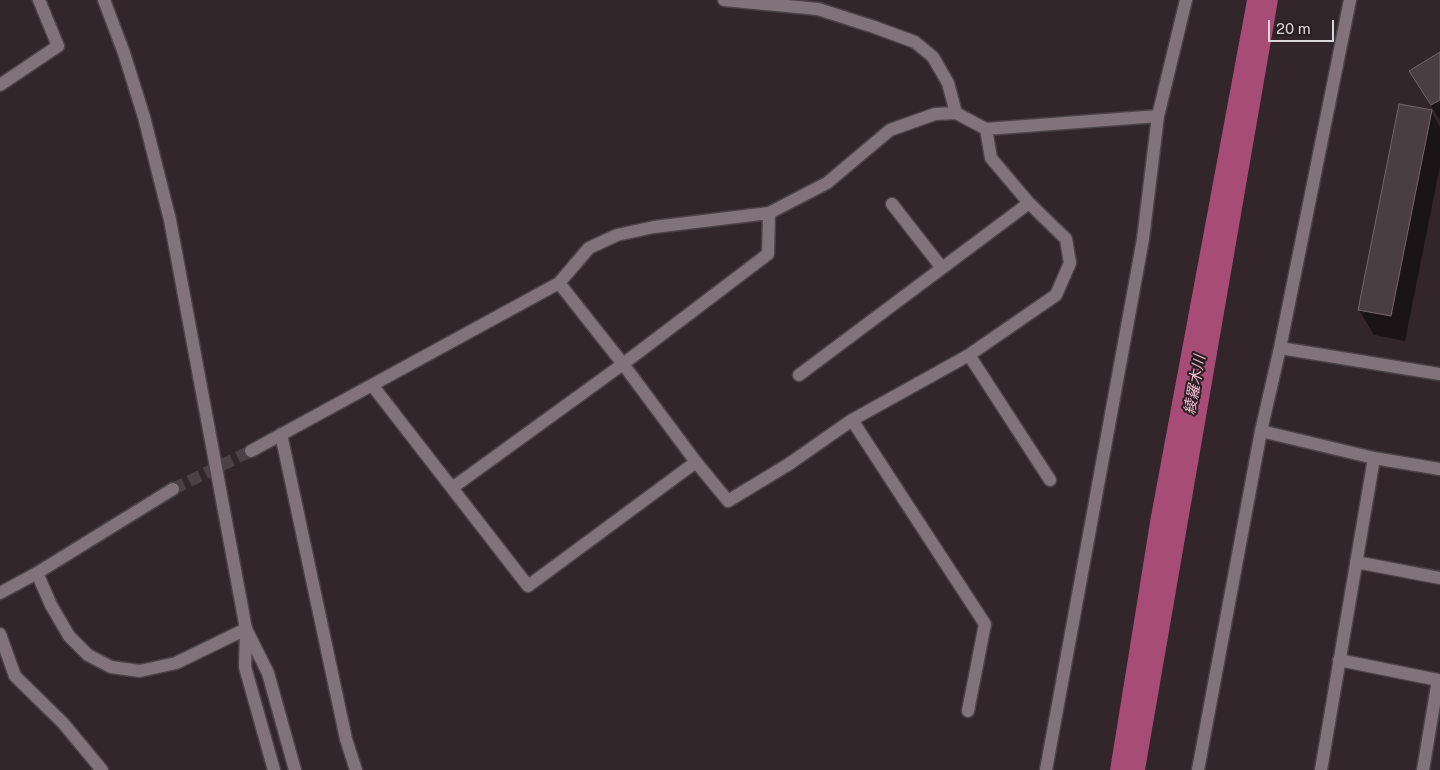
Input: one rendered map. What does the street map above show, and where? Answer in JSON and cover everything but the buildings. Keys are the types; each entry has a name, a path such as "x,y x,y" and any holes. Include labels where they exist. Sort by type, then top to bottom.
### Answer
{"street":[{"path":"0,85 58,46 39,0"},
{"path":"104,0 124,53 144,117 170,220 246,629 245,667 274,770"},
{"path":"724,0 819,5 915,42 933,57 948,84 956,113"},
{"path":"1046,770 1143,239 1158,116 1186,0"},
{"path":"1198,770 1261,431 1280,348 1350,0"},
{"path":"251,450 559,284 589,248 617,235 654,227 769,213 827,183 890,130 935,114 956,113 986,129 1158,116"},
{"path":"559,284 728,501 789,464 852,420 969,355 1056,295 1070,263 1066,239 1029,202 991,158 986,129"},
{"path":"800,375 1029,202"},
{"path":"892,204 942,268"},
{"path":"452,488 623,364 768,254 769,213"},
{"path":"1280,348 1440,374"},
{"path":"969,355 1050,480"},
{"path":"372,385 528,586 696,462"},
{"path":"852,420 985,624 968,711"},
{"path":"1261,431 1374,458 1440,469"},
{"path":"281,434 346,739 356,770"},
{"path":"1321,770 1374,458"},
{"path":"0,593 37,573 173,489"},
{"path":"1356,562 1440,578"},
{"path":"37,573 51,605 69,636 88,656 111,667 140,671 176,663 246,629"},
{"path":"246,629 268,672 295,770"},
{"path":"0,634 15,676 63,723 102,770"},
{"path":"1339,660 1439,680 1423,770"}],"water":[{"name":"綾羅木川","path":"1247,0 1278,0 1145,770 1110,770 1151,516"}],"tunnel":[{"path":"173,489 251,451"}]}
